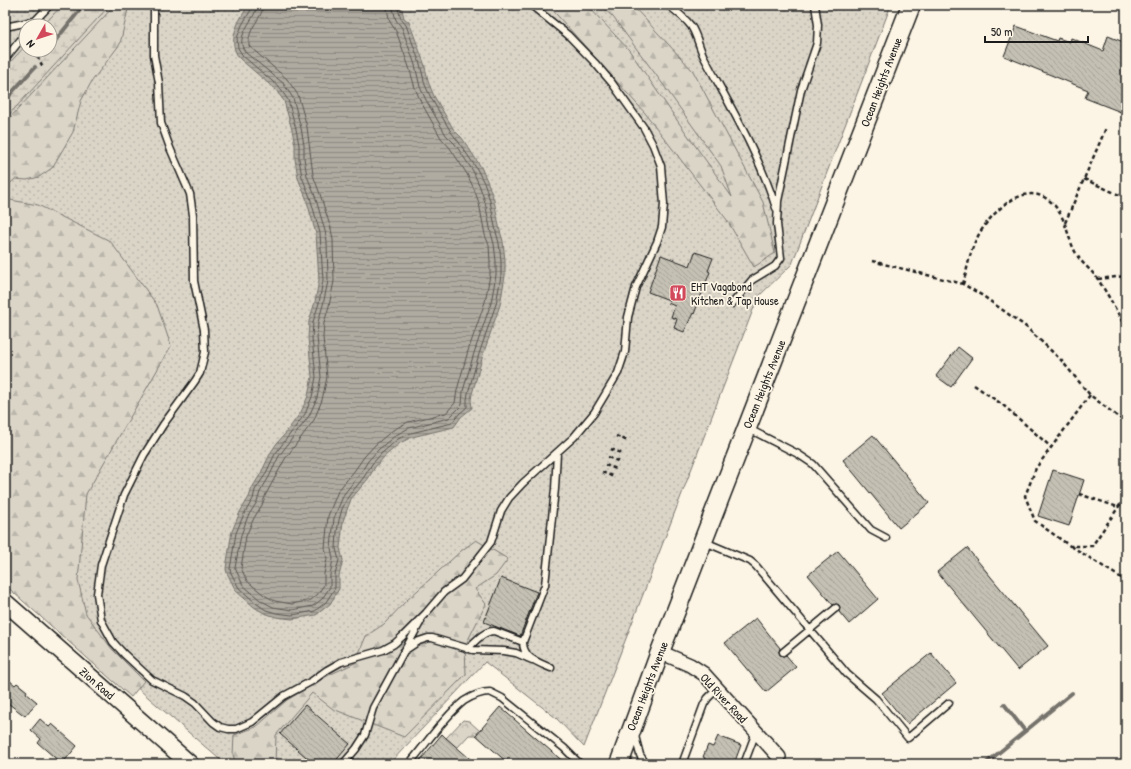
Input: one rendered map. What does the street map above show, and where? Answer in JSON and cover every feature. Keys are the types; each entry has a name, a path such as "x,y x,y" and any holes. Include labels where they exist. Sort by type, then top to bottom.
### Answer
{"main road":[{"name":"Ocean Heights Avenue","path":"619,764 660,652 911,5"}],"street":[{"name":"Zion Road","path":"5,602 190,764"},
{"name":"Old River Road","path":"660,652 690,665 704,674 779,757"}],"lane":[{"path":"38,18 50,5"},
{"path":"154,5 154,55 159,83 161,123 186,184 191,202 193,215 194,281 204,330 205,352 200,373 195,382 163,425 144,455 124,495 112,528 99,572 97,594 101,620 113,642 146,676 155,682 185,696 195,703 213,722 228,730 236,729 252,722 284,696 312,681 341,662 377,652 394,644 409,631 444,592 462,579 491,542 501,511 509,498 523,482 557,453 583,427 618,373 625,352 628,317 636,287 657,242 662,227 664,190 661,166 653,145 644,128 623,97 579,46 531,5"},
{"path":"668,5 692,28 703,55 762,169 777,211"},
{"path":"732,304 752,280 775,266 781,258 781,246 777,224 778,202 801,90 817,43 818,25 815,5"},
{"path":"5,27 18,26"},
{"path":"5,59 18,43"},
{"path":"747,428 798,454 813,464 871,530 886,538"},
{"path":"532,660 525,651 523,642 545,585 555,489 557,453"},
{"path":"703,541 750,561 756,566 847,674 876,699 908,738 949,703"},
{"path":"783,652 836,608"},
{"path":"343,764 356,749 365,734 373,708 426,613"},
{"path":"467,649 489,631 494,631 523,642"},
{"path":"404,651 419,641 428,638 467,649 512,652 550,668"},
{"path":"682,764 704,704 717,689"},
{"path":"409,764 451,714 465,701 476,695 490,692 502,698 564,748 580,764"},
{"path":"632,726 640,755 646,764"},
{"path":"744,764 756,732"}],"path":[{"path":"38,58 43,67"},
{"path":"1065,223 1106,128"},
{"path":"1084,179 1126,198"},
{"path":"962,284 976,239 984,225 996,211 1019,196 1026,194 1043,196 1053,204 1060,214 1065,223 1076,254 1083,264 1098,279 1126,328"},
{"path":"872,261 962,284 983,296 1025,326 1061,360 1090,395 1126,423"},
{"path":"1098,279 1126,276"},
{"path":"974,385 1003,405 1050,448"},
{"path":"1090,395 1036,468 1025,496 1035,521 1070,546 1126,581"},
{"path":"616,436 628,441"},
{"path":"611,449 623,454"},
{"path":"608,457 620,462"},
{"path":"605,464 617,469"},
{"path":"602,472 614,477"},
{"path":"1079,494 1118,507"},
{"path":"1070,546 1092,546 1126,496"}],"green space":[{"path":"5,5 891,5 792,264 758,297 584,747 556,718 485,662 389,764 225,764 5,573"},
{"path":"62,5 110,5 5,119 5,68 18,54 18,58 58,58 58,18 50,18"},
{"path":"115,5 129,5 120,44 92,81 81,101 73,132 52,168 39,177 27,180 15,179 5,188 5,123"},
{"path":"548,5 587,5 629,50 732,197 721,166 613,17 600,5 632,5 693,71 763,202 775,253 754,267 727,220 645,113"},
{"path":"5,199 38,205 110,241 157,305 171,346 86,494 78,580 86,614 112,649 144,681 131,697 5,585"},
{"path":"476,540 508,559 496,575 475,589 486,604 465,646 466,674 404,737 333,709 312,693 276,735 275,764 236,764 233,755 234,735 256,727 287,700 329,675 355,663 366,636 384,624 407,600 461,551"},
{"path":"463,720 469,721 480,731 476,735 469,735 457,748 446,738"}],"water":[{"path":"249,5 401,5 404,18 409,22 424,63 429,84 434,96 454,130 462,138 481,167 488,183 494,200 503,241 505,261 505,276 500,305 483,355 472,394 472,408 461,417 454,427 412,437 400,443 375,467 368,479 351,499 343,521 340,548 343,560 339,576 339,589 330,604 316,615 292,619 276,617 264,613 254,607 236,591 226,568 232,531 240,512 271,452 301,412 308,396 312,377 308,338 309,321 315,302 319,280 316,234 306,198 298,178 295,159 295,145 284,101 276,90 240,59 234,46 235,31 241,17"}],"building":[{"path":"1016,26 1057,41 1058,38 1070,42 1071,38 1103,51 1108,36 1126,43 1126,114 1085,98 1088,90 1004,56"},
{"name":"EHT Vagabond Kitchen & Tap House","path":"695,252 713,258 708,271 710,272 694,314 693,313 684,332 674,328 677,319 671,317 675,306 668,303 669,300 648,292 661,255 690,266"},
{"path":"958,347 972,358 951,387 936,376"},
{"path":"873,435 929,503 899,528 843,460"},
{"path":"1053,470 1084,480 1069,526 1038,516"},
{"path":"967,548 1048,646 1018,670 937,572"},
{"path":"838,551 878,599 849,624 839,612 839,605 833,605 808,575"},
{"path":"501,578 537,592 520,636 484,622"},
{"path":"756,618 780,648 780,655 786,655 796,667 766,692 725,643"},
{"path":"931,653 956,683 907,724 882,693"},
{"path":"5,677 15,685 17,683 37,702 25,716 5,701"},
{"path":"305,705 350,744 333,764 314,764 280,734"},
{"path":"500,707 566,764 509,764 476,735"},
{"path":"40,719 49,727 52,724 77,746 62,764 38,743 41,739 31,730"},
{"path":"442,734 446,738 476,764 417,764"},
{"path":"718,736 741,745 734,764 703,764 705,758 703,757 708,745 713,747"}],"waterway":[{"path":"58,37 84,5"},
{"path":"5,100 35,67"},
{"path":"985,764 1072,693"},
{"path":"1004,704 1025,731"}],"place":[{"name":"EHT Vagabond Kitchen & Tap House","path":"678,293"}]}
